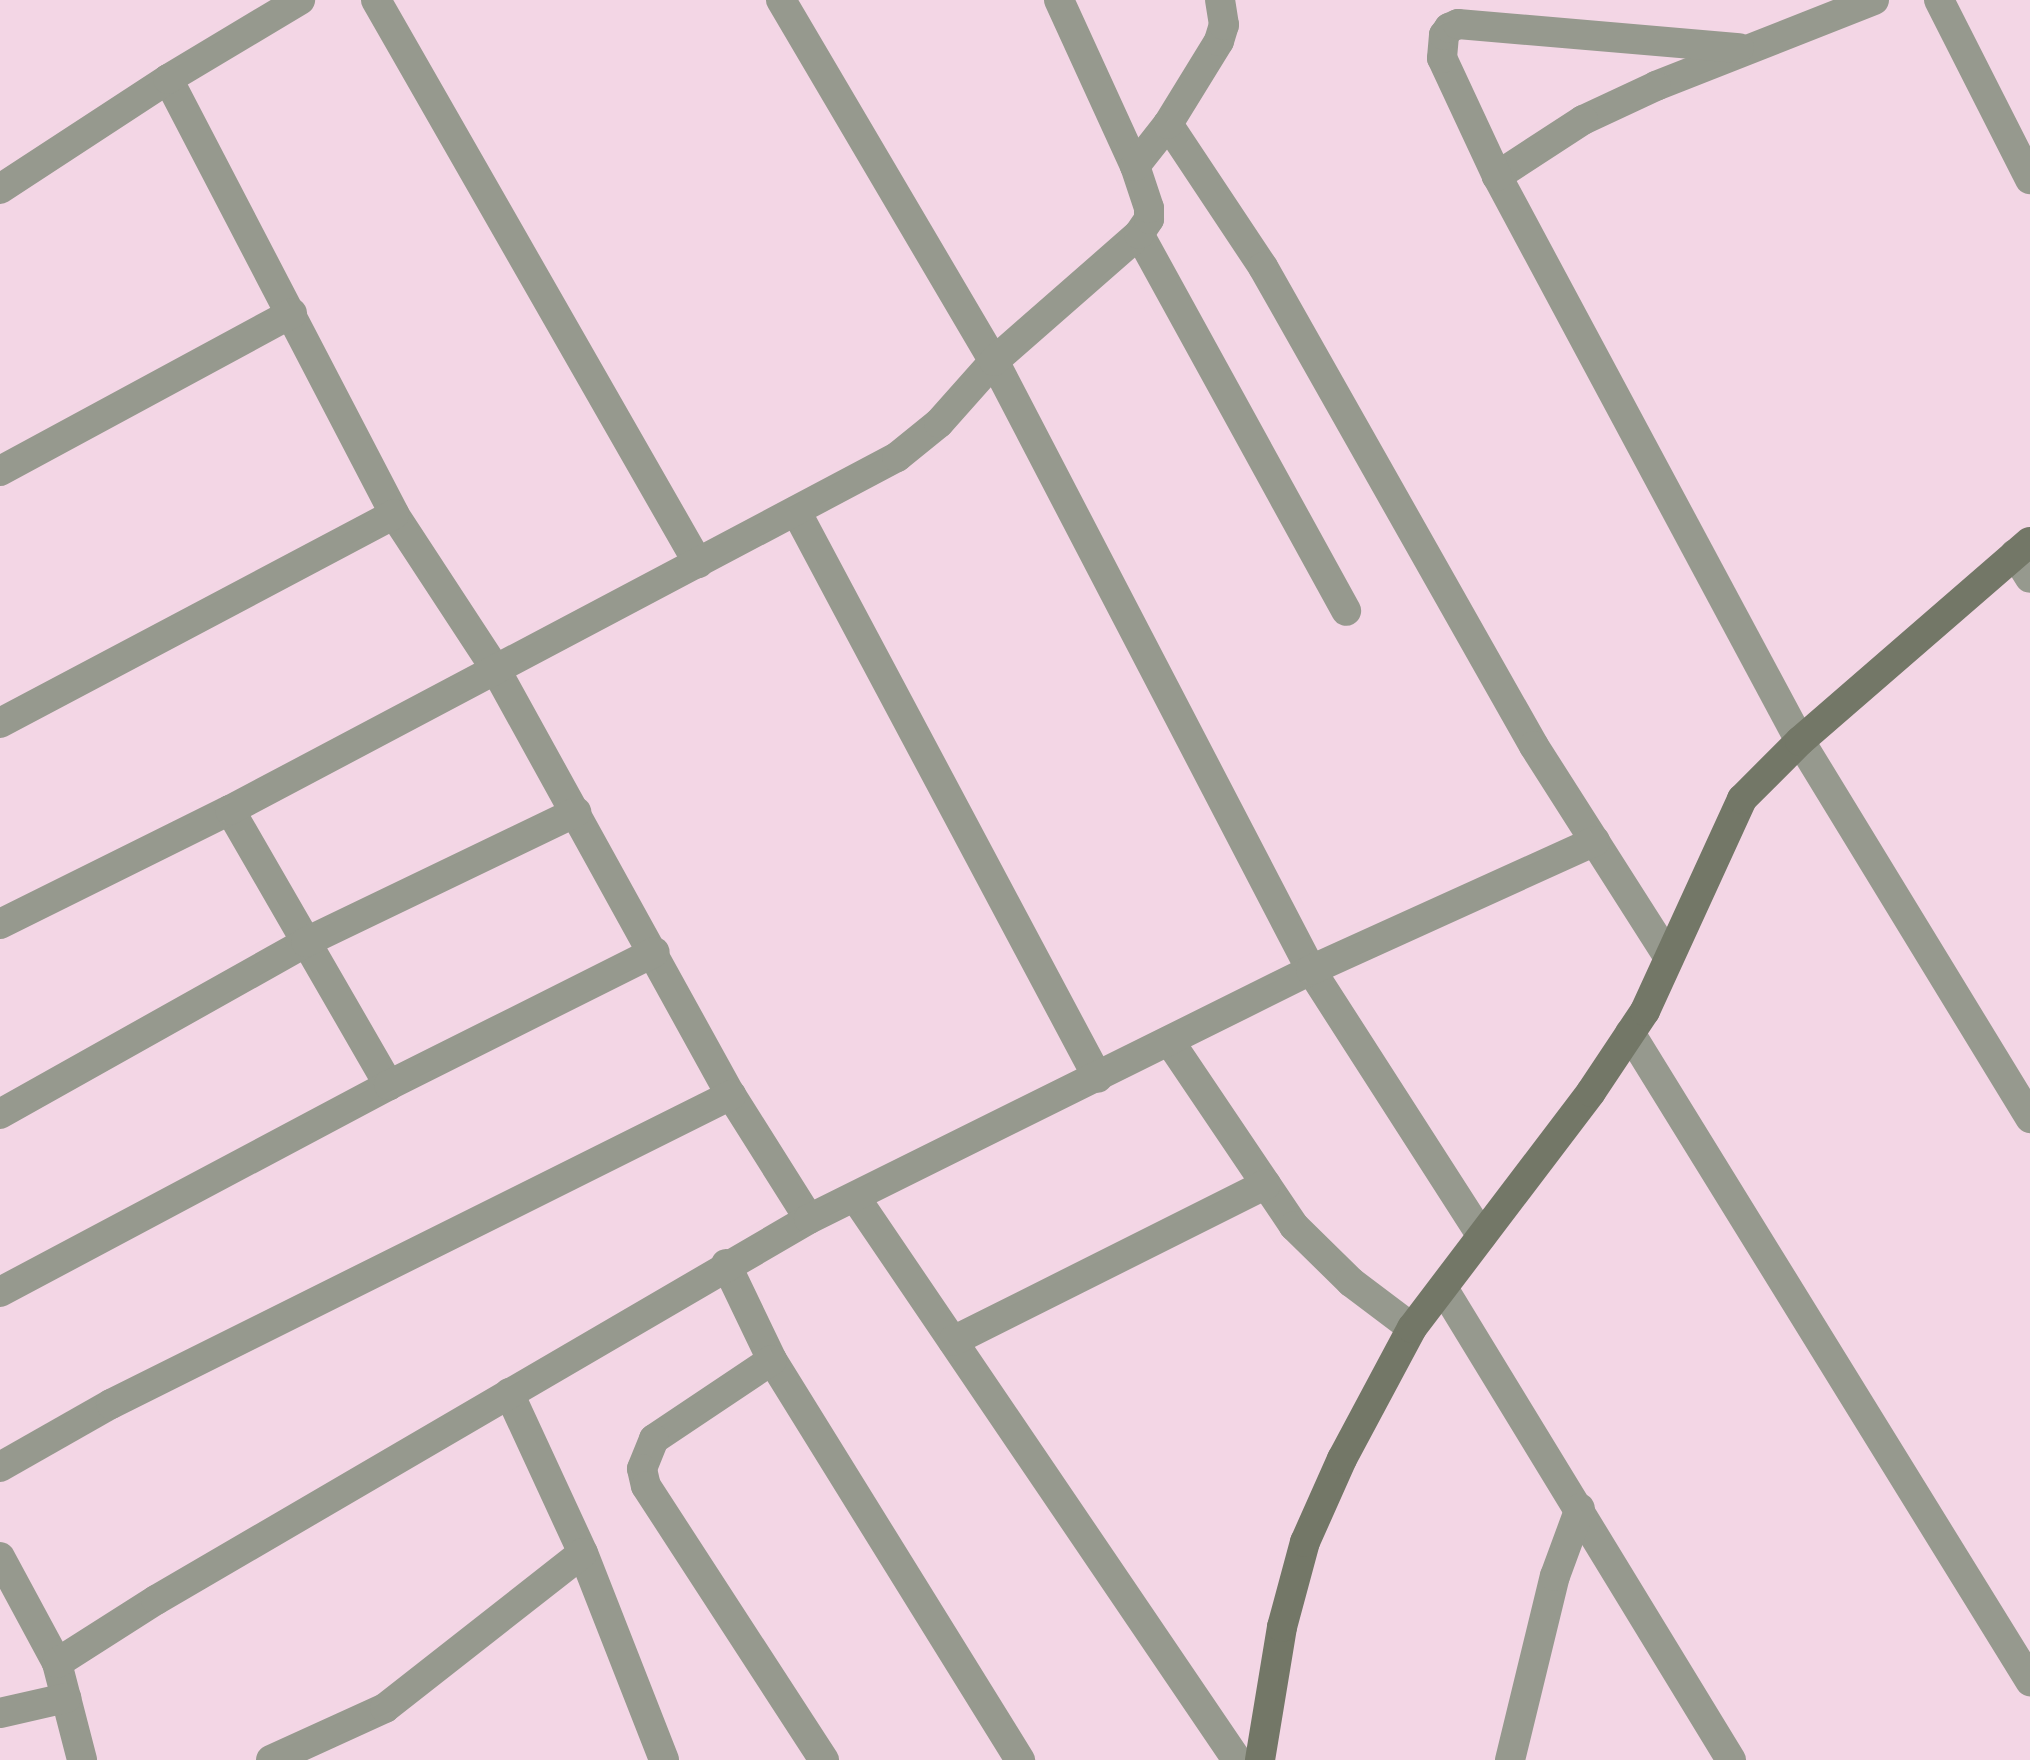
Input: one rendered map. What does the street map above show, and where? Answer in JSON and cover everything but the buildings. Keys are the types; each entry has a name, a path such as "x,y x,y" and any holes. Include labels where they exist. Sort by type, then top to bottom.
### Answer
{"street":[{"path":"0,189 168,78 300,0"},
{"path":"376,0 698,563"},
{"path":"781,0 994,361 1311,970 1482,1236"},
{"path":"0,924 230,810 897,457 939,423 994,361 1139,234 1149,219 1135,166 1059,0"},
{"path":"1135,166 1168,124 1219,41 1224,25 1220,0"},
{"path":"1497,176 1584,120 1747,49 1874,0"},
{"path":"1938,0 2030,179"},
{"path":"1747,49 1458,24 1444,35 1442,58 1497,176 1800,742 2030,1118"},
{"path":"168,78 394,514 496,670 731,1095 809,1220"},
{"path":"1168,124 1263,267 1534,746 1668,956"},
{"path":"1139,234 1346,610"},
{"path":"0,472 292,313"},
{"path":"796,510 1098,1078"},
{"path":"0,723 394,514"},
{"path":"1260,1760 1282,1627 1305,1542 1342,1458 1412,1328 1630,1033 1661,979 1668,956 1742,799 1800,742 2025,558"},
{"path":"230,810 389,1085"},
{"path":"0,1114 306,942 576,812"},
{"path":"57,1663 726,1264 1311,970 1596,841"},
{"path":"0,1292 389,1085 655,952"},
{"path":"1630,1033 2030,1681"},
{"path":"1170,1042 1294,1226 1351,1282 1412,1328"},
{"path":"0,1467 110,1404 731,1095"},
{"path":"952,1341 1266,1184"},
{"path":"854,1197 1237,1760"},
{"path":"726,1264 772,1360 1020,1760"},
{"path":"1443,1288 1731,1760"},
{"path":"772,1360 654,1438 642,1469 646,1486 824,1760"},
{"path":"509,1393 583,1552 664,1760"},
{"path":"1510,1760 1555,1576 1580,1508"},
{"path":"271,1760 385,1708 583,1552"},
{"path":"0,1557 57,1663 82,1760"},
{"path":"0,1713 66,1698"}]}
